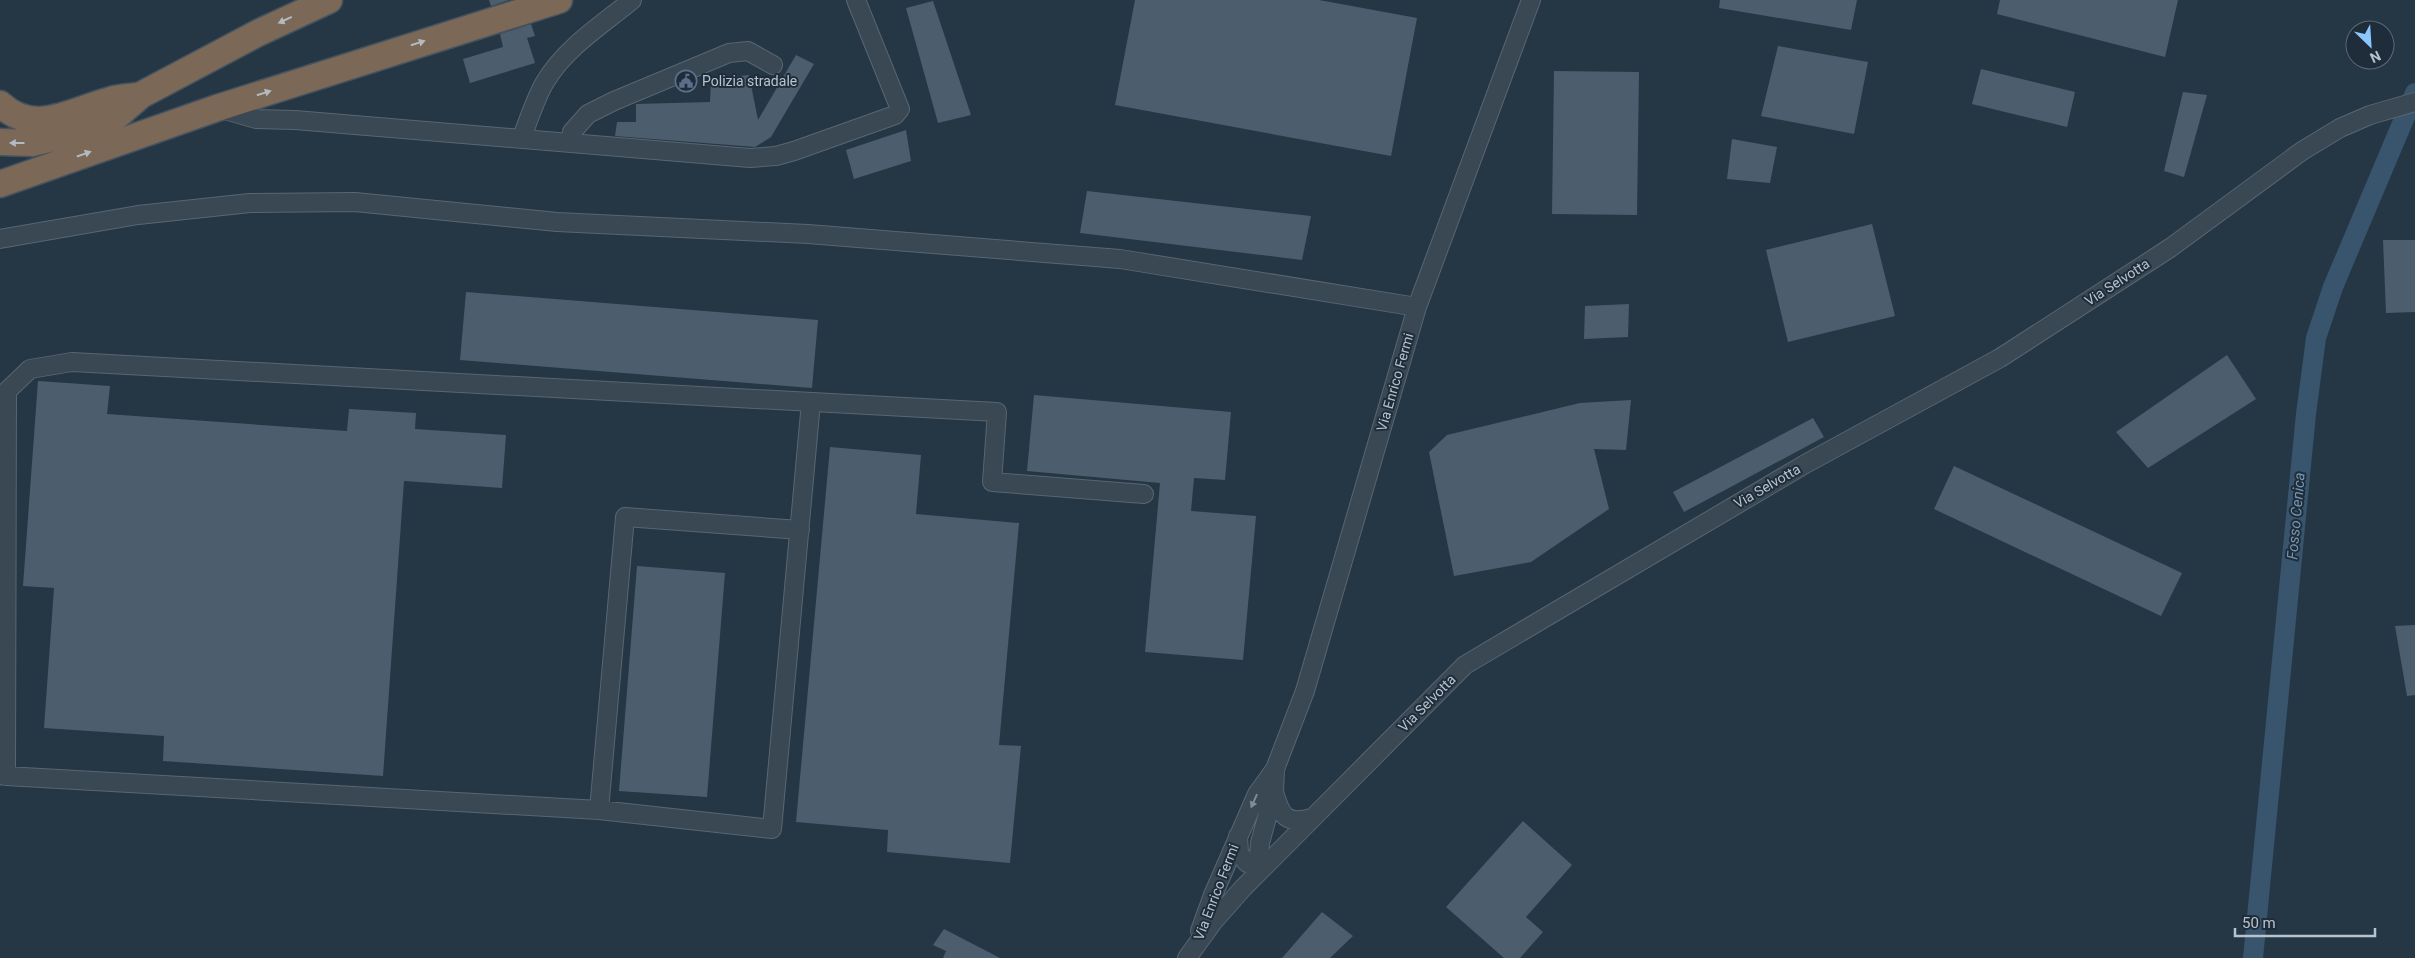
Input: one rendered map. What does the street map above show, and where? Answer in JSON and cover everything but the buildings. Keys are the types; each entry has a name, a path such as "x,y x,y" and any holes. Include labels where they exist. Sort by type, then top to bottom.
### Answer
{"highway":[{"path":"0,142 32,143 91,129 118,115 141,95 258,32 329,0"},
{"path":"0,184 217,108 559,0"},
{"path":"0,104 22,119 34,121 57,118 112,99 141,95"},
{"path":"0,175 38,170"}],"street":[{"path":"521,138 544,83 555,67 583,40 632,0"},
{"path":"217,108 256,118 750,158 776,156 895,115 900,109 856,0"},
{"name":"Via Enrico Fermi","path":"1191,953 1213,895 1257,794 1275,769 1305,690 1417,307 1531,0"},
{"path":"570,143 572,132 588,114 614,101 729,53 748,51 773,65"},
{"name":"Via Selvotta","path":"1191,953 1213,922 1266,865 1464,665 1807,463 2000,358 2170,248 2302,151 2340,128 2370,116 2415,102"},
{"path":"0,239 138,215 250,203 355,202 557,222 808,234 1120,259 1417,307"},
{"path":"811,402 772,829 599,810 3,776 7,390 30,369 72,362 997,412 992,482 1144,494"},
{"path":"599,810 625,517 800,530"},
{"name":"Via Enrico Fermi","path":"1266,865 1259,856 1260,843 1274,792 1275,769"},
{"name":"Via Enrico Fermi","path":"1274,792 1279,809 1286,818 1299,822 1312,818"},
{"name":"Via Enrico Fermi","path":"1238,836 1239,853 1247,863 1266,865"}],"waterway":[{"name":"Fosso Cenica","path":"2253,958 2306,414 2316,338 2333,287 2415,93"}],"place":[{"name":"Polizia stradale","path":"686,81"}]}
